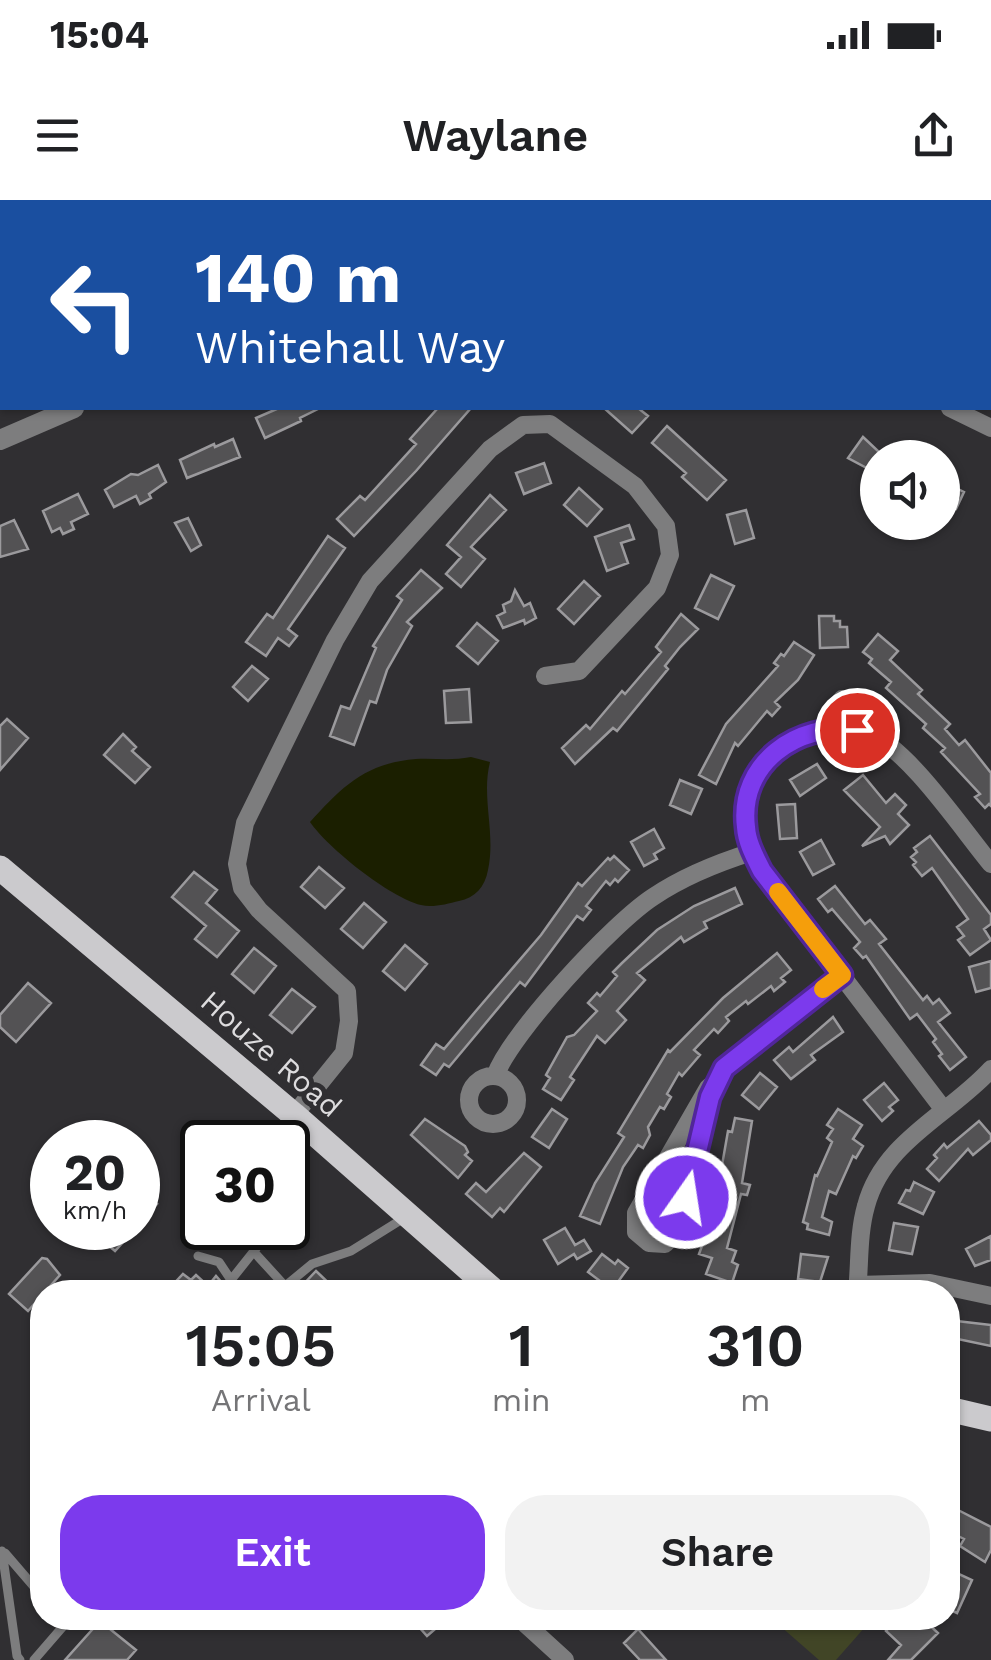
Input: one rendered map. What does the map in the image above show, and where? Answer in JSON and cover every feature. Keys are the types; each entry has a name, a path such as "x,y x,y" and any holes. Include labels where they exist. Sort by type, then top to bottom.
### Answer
{"main road":[{"name":"Houze Road","path":"0,868 285,1120"},
{"name":"Houze Road","path":"310,1140 481,1280"},
{"path":"960,1412 991,1419"}],"street":[{"path":"0,440 69,410"},
{"path":"954,410 991,428"},
{"path":"288,1120 344,1053 349,1021 347,990 259,910 242,888 237,864 245,823 335,640 370,580 490,449 523,425 550,424 635,486 666,526 670,555 657,588 579,671 545,676"},
{"path":"841,728 842,699"},
{"path":"944,1110 762,871 745,826 746,804 764,763 797,736 841,728 872,735 898,752 991,864"},
{"path":"495,1076 502,1059 539,1011 619,924 652,898 708,866 752,852"},
{"path":"716,1082 678,1232 665,1244 649,1244 636,1232 636,1213 708,1088 736,1056 842,975"},
{"path":"858,1280 862,1220 875,1182 900,1147 991,1069"},
{"path":"960,1290 991,1296"},
{"path":"532,1630 566,1660"}],"lane":[{"path":"293,1280 312,1264 351,1252 407,1216"},
{"path":"198,1256 219,1262 231,1280 254,1252 275,1280"},
{"path":"1,1549 30,1582"},
{"path":"1,1549 20,1660"},
{"path":"34,1660 60,1630"}],"shaded area":[{"path":"471,757 490,762 490,856 482,886 465,900 430,906 408,900 360,870 310,822 344,788 368,771 398,761"},
{"path":"785,1630 862,1630 836,1660 819,1660"}],"building":[{"path":"274,410 316,410 265,438 256,418"},
{"path":"436,410 469,410 354,536 337,519 360,496 365,500 416,444 410,439"},
{"path":"606,410 640,410 648,416 632,433"},
{"path":"667,426 726,480 707,500 682,477 686,473 652,443"},
{"path":"233,439 240,457 187,478 180,460"},
{"path":"860,441 860,464 848,458"},
{"path":"544,463 551,483 524,494 516,473"},
{"path":"158,465 166,482 149,494 151,498 140,504 136,496 114,507 105,490 131,474 138,475"},
{"path":"579,488 602,509 587,526 564,505"},
{"path":"78,494 88,514 71,522 74,529 63,534 60,528 52,532 43,511"},
{"path":"490,495 506,510 471,547 485,559 461,587 446,574 461,557 447,545"},
{"path":"746,510 754,538 735,544 727,515"},
{"path":"188,518 201,545 191,551 175,523"},
{"path":"14,520 28,549 0,557 0,526"},
{"path":"629,525 634,539 621,543 628,563 607,571 595,537"},
{"path":"328,536 345,548 288,629 297,636 289,646 278,638 266,656 246,642 267,614 273,618"},
{"path":"421,570 442,588 407,622 412,626 387,670 376,703 370,701 354,745 330,736 341,706 350,709 376,648 373,646 402,600 397,596"},
{"path":"711,575 734,586 718,619 695,608"},
{"path":"584,581 600,596 574,624 558,609"},
{"path":"515,590 524,606 530,603 536,618 503,628 497,616 505,612 503,605 511,601"},
{"path":"681,614 698,629 617,731 613,728 575,764 562,748 586,725 590,729 622,691 625,694 661,652 656,647"},
{"path":"819,616 834,616 840,627 847,627 848,647 820,648"},
{"path":"477,623 498,641 478,664 457,646"},
{"path":"878,634 898,651 890,660 950,724 945,729 959,745 965,740 991,773 991,806 985,808 975,797 980,794 941,752 945,748 923,728 926,724 886,688 891,682 869,663 872,659 863,652"},
{"path":"794,642 814,655 798,680 775,702 780,707 772,716 767,711 738,746 735,743 716,784 699,775 726,724 778,666 774,663"},
{"path":"252,666 268,679 248,701 233,687"},
{"path":"469,689 471,722 446,723 444,691"},
{"path":"7,719 28,738 0,770 0,726"},
{"path":"123,734 136,747 132,751 150,767 135,783 104,755"},
{"path":"817,764 826,778 800,796 790,780"},
{"path":"863,775 886,803 895,794 906,805 898,814 909,825 890,844 885,836 862,846 880,827 844,790"},
{"path":"680,780 702,789 691,814 670,805"},
{"path":"795,804 797,838 780,839 777,805"},
{"path":"654,829 664,848 654,854 657,859 644,866 631,842"},
{"path":"930,836 991,915 991,924 984,929 991,940 970,955 958,940 964,936 957,927 968,919 932,868 922,876 913,865 916,862 911,857 917,852 914,848"},
{"path":"821,840 834,864 813,875 800,852"},
{"path":"614,856 629,870 618,882 615,879 610,885 606,881 586,906 591,910 583,920 577,916 525,986 520,982 449,1067 444,1064 436,1075 421,1065 436,1044 444,1049 541,935 578,883 582,886"},
{"path":"319,867 344,888 325,908 301,887"},
{"path":"194,872 217,890 206,903 239,931 217,957 195,939 206,926 172,897"},
{"path":"835,886 865,924 870,920 886,939 879,944 923,1000 927,996 933,1004 939,999 950,1013 938,1022 966,1057 950,1070 939,1056 942,1054 933,1042 936,1039 917,1014 910,1019 866,956 863,958 854,948 860,942 832,909 828,912 818,899"},
{"path":"735,888 742,904 704,922 707,928 684,942 681,937 637,973 645,980 617,1011 626,1020 605,1043 597,1036 570,1077 574,1080 561,1100 543,1089 550,1078 546,1075 567,1037 574,1035 597,1011 588,1003 597,993 600,996 617,976 613,972 657,930 694,906"},
{"path":"364,903 386,922 363,948 341,929"},
{"path":"405,945 427,964 405,990 383,971"},
{"path":"254,948 276,966 254,993 232,974"},
{"path":"777,953 791,970 781,978 785,982 774,991 771,986 748,1004 746,1001 726,1017 729,1021 718,1033 714,1029 694,1050 700,1055 682,1076 679,1073 667,1094 671,1097 648,1127 650,1135 643,1148 638,1145 623,1167 600,1224 580,1216 624,1137 618,1133 668,1050"},
{"path":"991,961 991,988 976,992 969,967"},
{"path":"28,983 51,1003 16,1042 0,1027 0,1015"},
{"path":"292,989 315,1007 292,1033 270,1015"},
{"path":"833,1017 843,1032 811,1055 815,1060 791,1079 774,1060 789,1047 793,1052"},
{"path":"760,1073 777,1087 759,1109 742,1095"},
{"path":"884,1083 898,1100 882,1121 864,1100"},
{"path":"552,1109 567,1119 549,1148 532,1137"},
{"path":"838,1109 862,1125 853,1139 863,1146 856,1158 853,1156 836,1194 829,1191 822,1217 832,1222 829,1235 807,1229 808,1224 803,1222 815,1175 832,1142 827,1138 833,1129 827,1125"},
{"path":"735,1118 752,1121 742,1183 750,1185 747,1195 741,1194 727,1248 736,1251 732,1262 738,1265 733,1280 723,1280 706,1274 712,1258 699,1254 708,1230 705,1229 709,1210 714,1211 728,1131 732,1132"},
{"path":"425,1119 465,1146 465,1155 472,1161 458,1178 411,1135"},
{"path":"979,1121 991,1140 973,1155 968,1149 939,1181 927,1169 937,1158 934,1155"},
{"path":"524,1153 541,1167 504,1212 500,1208 492,1217 466,1194 476,1183 486,1192"},
{"path":"914,1182 934,1192 923,1214 899,1203"},
{"path":"894,1223 918,1227 912,1254 889,1250"},
{"path":"565,1228 575,1245 584,1240 591,1251 577,1259 574,1254 558,1264 544,1240"},
{"path":"991,1236 991,1260 975,1266 966,1249"},
{"path":"602,1254 628,1268 619,1280 599,1280 588,1272"},
{"path":"801,1254 828,1257 821,1280 798,1279"},
{"path":"42,1258 60,1275 56,1280 30,1280 28,1311 9,1294"},
{"path":"316,1271 325,1280 308,1280"},
{"path":"960,1321 991,1325 991,1346 960,1340"},
{"path":"960,1511 991,1527 991,1550 985,1562 960,1546 964,1539 960,1537"},
{"path":"960,1574 972,1580 960,1606"},
{"path":"92,1630 111,1630 136,1650 127,1660 65,1660"},
{"path":"639,1630 666,1660 640,1660 624,1643"},
{"path":"886,1631 938,1633 911,1660 888,1660 901,1645"}],"slow traffic":[{"path":"778,892 842,975 823,989"}],"route":[{"path":"686,1198 710,1097 724,1068 842,975 762,871 752,852 745,826 752,784 777,749 797,736 818,730 857,730"}]}
